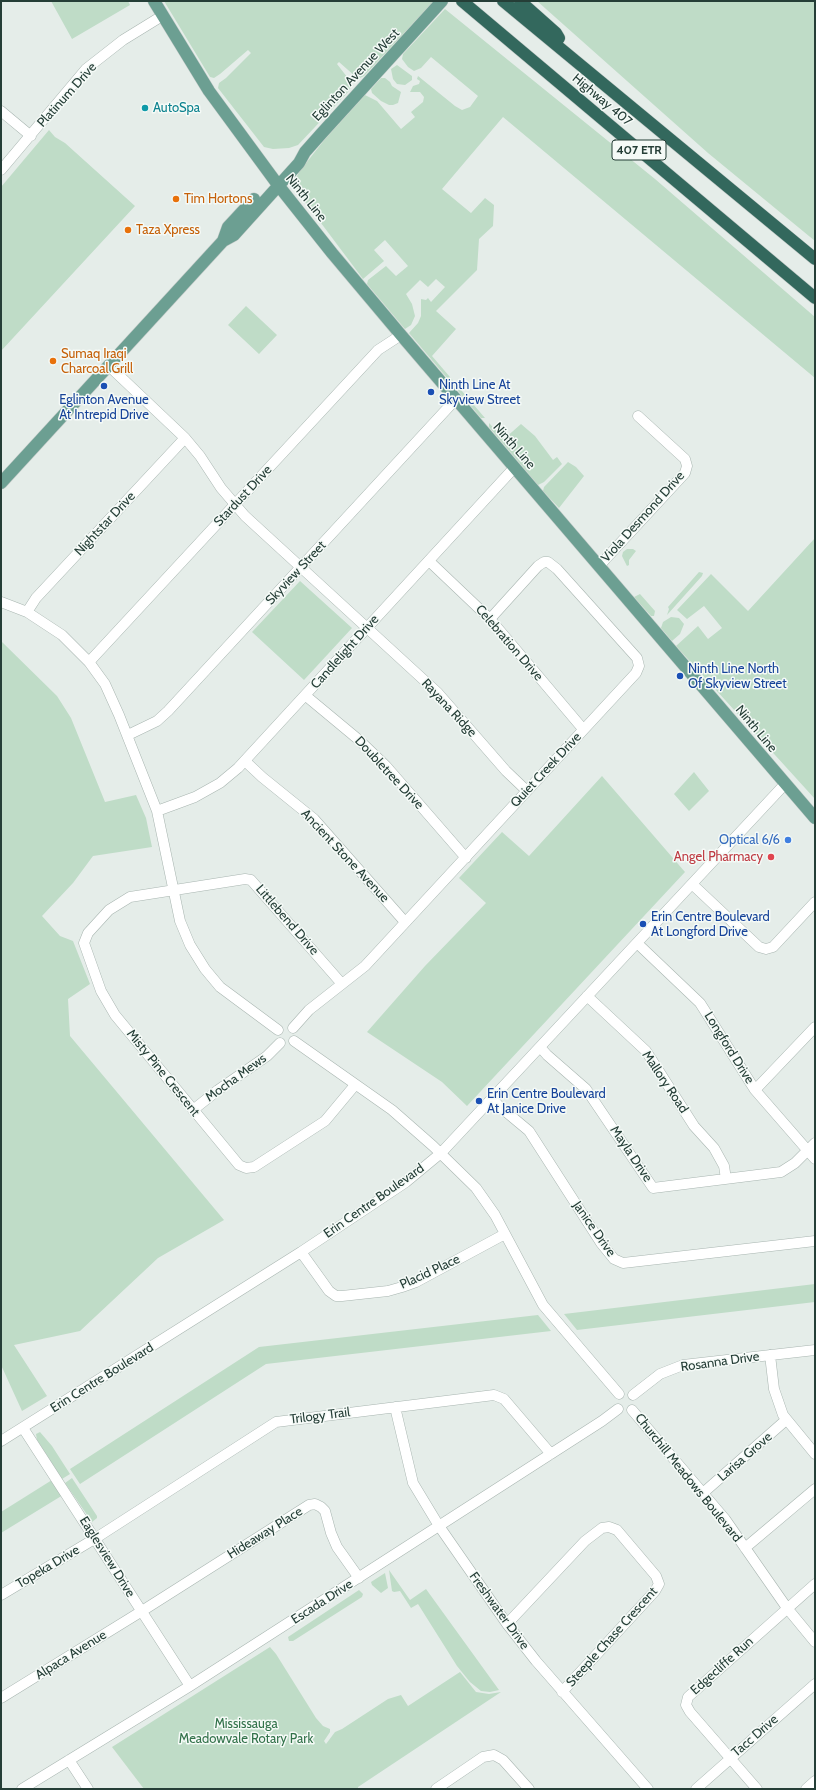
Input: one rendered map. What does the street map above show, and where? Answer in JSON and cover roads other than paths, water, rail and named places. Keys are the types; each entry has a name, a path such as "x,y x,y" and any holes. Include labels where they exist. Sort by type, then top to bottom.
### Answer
{"highway":[{"name":"Highway 407","path":"463,1 815,298"},
{"name":"Highway 407","path":"503,1 815,259"},
{"path":"520,1 556,33 569,55"}],"main road":[{"name":"Ninth Line","path":"154,1 209,91 275,182 401,336 815,818"},
{"name":"Eglinton Avenue West","path":"1,483 223,241 234,234 275,182 299,163 305,152 442,1"}],"street":[{"name":"Platinum Drive","path":"1,170 86,69 123,40 162,16"},
{"path":"1,112 31,136"},
{"name":"Stardust Drive","path":"89,662 378,350 401,336"},
{"name":"Rayana Ridge","path":"109,366 185,438 235,505 438,694 506,771 527,791"},
{"name":"Skyview Street","path":"128,735 157,721 168,712 456,399"},
{"name":"Viola Desmond Drive","path":"599,566 685,473 687,466 685,459 638,416"},
{"name":"Nightstar Drive","path":"27,612 36,598 185,438"},
{"name":"Candlelight Drive","path":"157,811 195,797 233,773 306,696 514,468"},
{"name":"Celebration Drive","path":"429,561 490,619 583,729"},
{"name":"Quiet Creek Drive","path":"293,1028 309,1010 365,966 636,673 639,666 637,658 557,569 548,562 544,562 538,566 490,619"},
{"path":"1,602 27,612 62,635 89,662 112,697 157,811 185,934 205,969 226,992 278,1030"},
{"name":"Doubletree Drive","path":"306,696 359,740 386,766 466,858"},
{"name":"Ancient Stone Avenue","path":"245,761 262,777 314,819 405,922"},
{"name":"Erin Centre Boulevard","path":"1,1441 24,1428 301,1252 406,1182 441,1153 785,784"},
{"name":"Littlebend Drive","path":"174,889 245,879 251,880 342,984"},
{"path":"692,884 758,947 766,949 773,948 815,902"},
{"name":"Misty Pine Crescent","path":"174,889 141,894 120,902 109,910 88,933 84,943 93,970 107,1003 239,1165 246,1168 254,1167 325,1121 355,1085"},
{"name":"Longford Drive","path":"637,943 700,1003 755,1090 812,1147 815,1159"},
{"name":"Mallory Road","path":"588,996 646,1051 694,1126 714,1148 724,1166 726,1179"},
{"path":"286,1025 293,1028 296,1034 294,1041 286,1045 279,1044 277,1035 281,1026 286,1025"},
{"path":"755,1090 815,1027"},
{"path":"294,1041 392,1110 441,1153 476,1188 495,1215 543,1305 619,1394"},
{"name":"Mocha Mews","path":"193,1110 218,1090 267,1056 279,1044"},
{"name":"Mayla Drive","path":"540,1047 546,1055 586,1089 653,1188 781,1172 795,1163 812,1147"},
{"name":"Janice Drive","path":"492,1098 499,1106 529,1131 601,1243 614,1260 623,1263 815,1241"},
{"name":"Placid Place","path":"301,1252 329,1291 336,1296 342,1296 388,1291 416,1282 505,1234"},
{"name":"Rosanna Drive","path":"633,1395 654,1378 675,1368 692,1364 815,1350"},
{"path":"770,1355 774,1389 786,1420 815,1454"},
{"path":"626,1392 633,1395 636,1402 632,1410 625,1412 618,1409 616,1403 619,1394 626,1392"},
{"name":"Trilogy Trail","path":"96,1538 276,1422 497,1395 504,1399 551,1454"},
{"name":"Freshwater Drive","path":"395,1407 413,1483 439,1526 507,1624 562,1692 648,1789"},
{"name":"Escada Drive","path":"22,1789 190,1686 551,1454 618,1409"},
{"name":"Churchill Meadows Boulevard","path":"632,1410 726,1519 787,1608 815,1642"},
{"name":"Larisa Grove","path":"703,1493 786,1420"},
{"name":"Eaglesview Drive","path":"24,1428 190,1686"},
{"path":"745,1548 815,1489"},
{"name":"Hideaway Place","path":"142,1612 309,1505 315,1504 321,1507 324,1511 334,1541 359,1578"},
{"name":"Steeple Chase Crescent","path":"507,1624 585,1541 602,1528 612,1527 617,1530 656,1576 659,1584 655,1591 562,1692"},
{"name":"Topeka Drive","path":"1,1595 96,1538"},
{"name":"Edgecliffe Run","path":"757,1789 690,1712 686,1705 688,1697 815,1584"},
{"name":"Alpaca Avenue","path":"1,1698 142,1612"},
{"name":"Tacc Drive","path":"696,1789 815,1684"},
{"path":"436,1789 483,1756 494,1755 503,1760 529,1789"},
{"path":"69,1760 88,1789"},
{"path":"806,1789 815,1782"}],"place":[{"name":"AutoSpa","path":"145,108"},
{"name":"Tim Hortons","path":"176,199"},
{"name":"Taza Xpress","path":"128,230"},
{"name":"Sumaq Iraqi Charcoal Grill","path":"53,361"},
{"name":"Eglinton Avenue At Intrepid Drive","path":"104,386"},
{"name":"Ninth Line At Skyview Street","path":"431,392"},
{"name":"Ninth Line North Of Skyview Street","path":"680,676"},
{"name":"Optical 6/6","path":"788,840"},
{"name":"Angel Pharmacy","path":"771,857"},
{"name":"Erin Centre Boulevard At Longford Drive","path":"643,924"},
{"name":"Erin Centre Boulevard At Janice Drive","path":"479,1101"}],"park label":[{"name":"Mississauga Meadowvale Rotary Park","path":"246,1732"}]}
